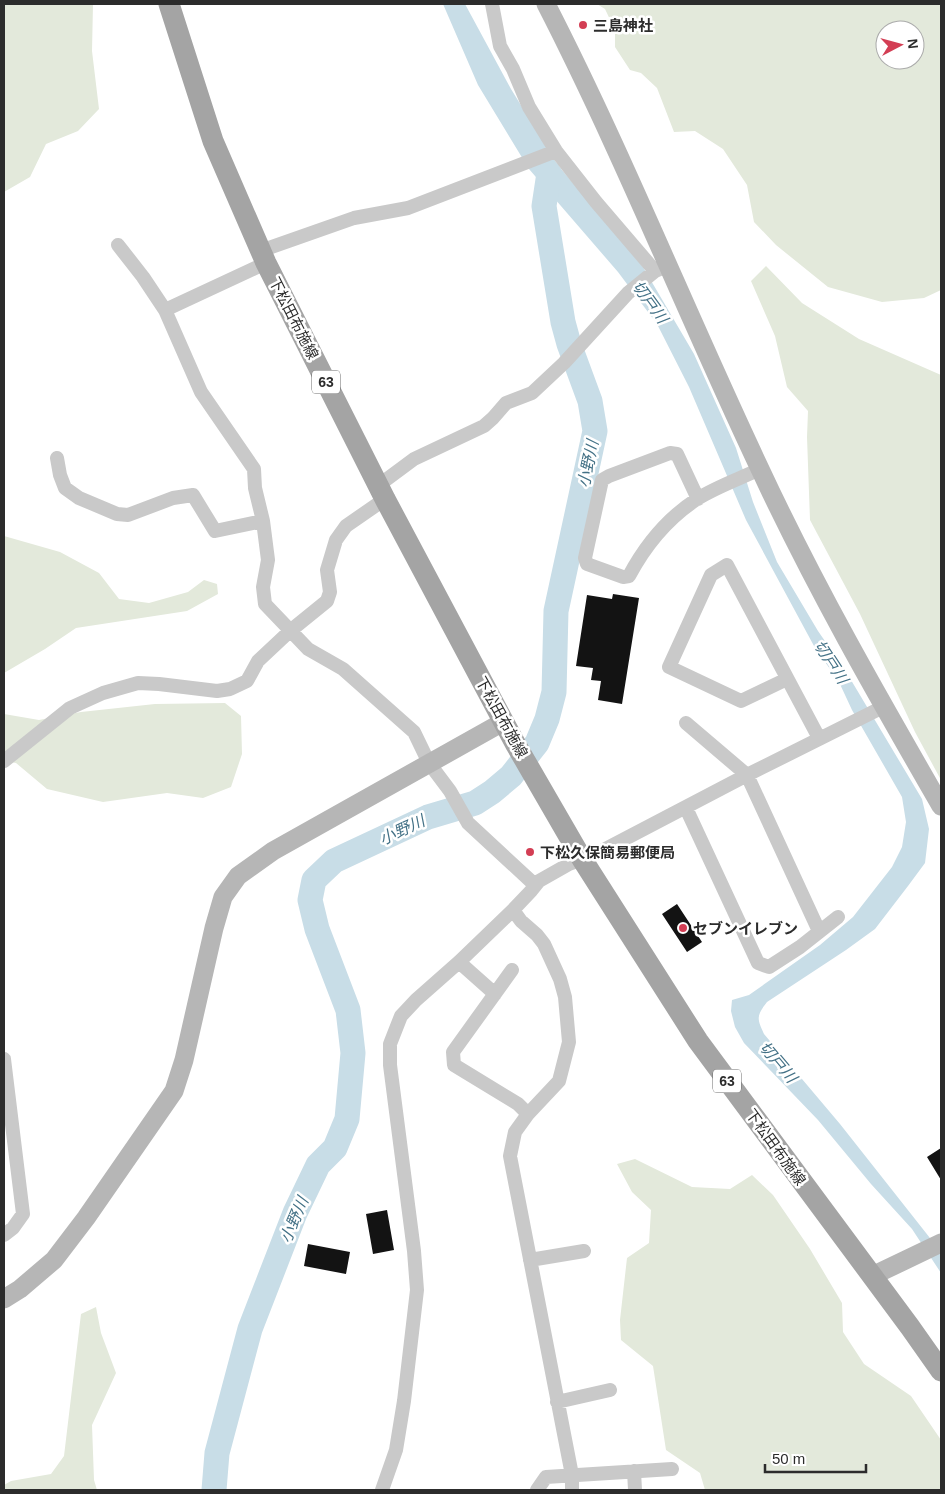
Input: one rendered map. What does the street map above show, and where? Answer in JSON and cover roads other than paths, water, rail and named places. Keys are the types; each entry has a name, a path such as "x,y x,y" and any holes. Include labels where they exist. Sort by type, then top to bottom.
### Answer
{"main road":[{"name":"下松田布施線","path":"169,4 214,141 263,257 382,492 503,722 582,859 698,1041 941,1371"}],"street":[{"path":"492,4 500,46 513,69 529,108 556,151 596,202 658,270"},
{"path":"546,4 569,49 658,270 754,472 801,554 880,709 941,806"},
{"path":"165,310 263,257 354,218 408,208 556,151"},
{"path":"118,245 143,277 165,310 202,392 254,469 255,488 268,560 263,587 265,604 308,649 343,669 414,732 429,763 450,791 468,823 535,885"},
{"path":"4,761 70,708 103,693 138,683 217,691 230,689 247,681 258,661 290,631 327,601 330,592 327,570 336,540 346,526 414,459 484,426 506,403 532,393 564,363 628,293 658,270"},
{"path":"698,499 677,454 670,453 602,480 585,558 587,564 623,577 629,576 640,556 672,518 698,499 754,472"},
{"path":"57,458 65,488 79,498 117,514 128,515 173,498 193,495 215,530 262,521"},
{"path":"787,679 742,701 669,667 710,575 727,565 787,679 818,738"},
{"path":"382,1490 396,1450 404,1401 417,1290 414,1251 390,1064 390,1044 401,1016 459,962 539,881 568,864 686,808 818,738 880,709"},
{"path":"4,1299 20,1289 54,1260 174,1091 184,1060 214,928 224,897 238,876 273,851 503,722"},
{"path":"686,723 747,775 819,930"},
{"path":"686,808 758,964 770,967 800,947 819,930 838,917"},
{"path":"512,910 520,921 537,935 544,944 565,997 569,1042 559,1081 514,1132 510,1156 572,1475 572,1490"},
{"path":"459,962 495,994"},
{"path":"512,970 453,1052 454,1065 518,1104 528,1114"},
{"path":"4,1059 6,1101 23,1214 12,1228 4,1234"},
{"path":"872,1276 941,1243"},
{"path":"530,1260 584,1251"},
{"path":"557,1402 610,1390"},
{"path":"537,1490 546,1476 672,1469"},
{"path":"634,1471 635,1490"}],"water":[{"name":"切戸川","path":"443,4 465,4 511,89 557,164 643,267 694,354 736,448 753,502 777,562 818,631 845,670 922,799 929,829 925,863 908,886 875,929 767,1002 759,1014 759,1018 764,1034 840,1124 941,1252 941,1273 912,1229 871,1184 818,1120 744,1043 735,1027 731,1011 732,1000 749,995 820,945 853,917 892,867 902,847 906,822 902,797 852,710 839,682 814,646 746,520 689,387 657,324 618,272 529,169 478,85"}],"waterway":[{"name":"小野川","path":"214,1490 217,1453 250,1329 295,1213 318,1165 335,1148 347,1119 353,1053 348,1010 317,929 310,900 314,880 334,861 428,817 475,803 492,792 511,776 537,743 547,719 554,692 556,611 595,431 590,401 563,322 544,206 549,173"}],"place":[{"name":"三島神社","path":"583,25"},
{"name":"下松久保簡易郵便局","path":"530,852"},
{"name":"セブンイレブン","path":"683,928"}]}
